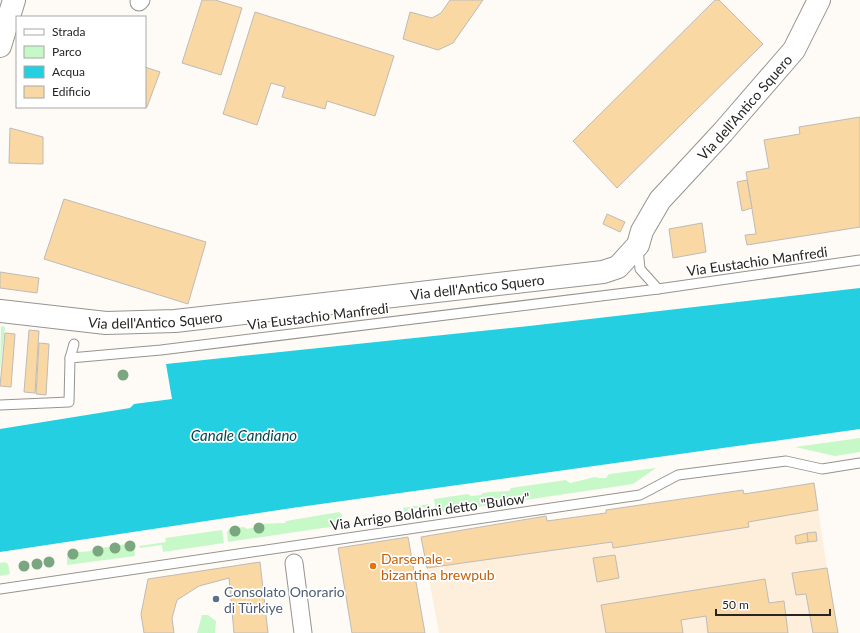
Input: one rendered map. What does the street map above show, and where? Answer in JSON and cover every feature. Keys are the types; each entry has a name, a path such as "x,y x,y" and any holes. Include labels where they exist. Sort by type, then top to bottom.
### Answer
{"street":[{"path":"0,46 14,0"},
{"name":"Via dell'Antico Squero","path":"0,311 106,323 175,320 603,272 618,267 638,245 642,231 660,200 723,132 794,50 819,0"},
{"path":"294,563 303,633"}],"lane":[{"path":"638,245 640,269 658,289"},
{"name":"Via Eustachio Manfredi","path":"70,358 161,350 658,289 860,260"},
{"path":"0,405 69,402 70,358 74,344"},
{"name":"Via Arrigo Boldrini detto \"Bulow\"","path":"0,589 640,495 678,475 786,461 822,469 860,463"}],"shaded area":[{"path":"814,483 837,633 439,633 421,537 546,516 548,521 606,513 606,510 743,490 744,494"}],"green space":[{"path":"1,326 5,327 0,371"},
{"path":"860,438 860,452 835,456 795,447"},
{"path":"656,468 633,484 436,513 434,499 468,494 471,496 481,495 486,492 509,491 511,488 566,480 570,483 595,477 606,478 609,474"},
{"path":"429,504 430,507 408,509 409,516 405,517 403,508"},
{"path":"339,512 342,515 343,525 228,542 227,532 229,529 244,527 247,529 256,527 258,524 285,523 286,521"},
{"path":"222,530 224,543 163,552 162,545 140,548 139,546 166,542 165,538"},
{"path":"134,543 135,556 67,565 67,553 91,551 93,549"},
{"path":"5,562 8,564 10,574 0,576 0,563"},
{"path":"202,615 208,615 216,621 215,633 197,633"}],"water":[{"name":"Canale Candiano","path":"860,288 860,429 292,508 0,552 0,429 130,408 134,404 172,399 166,364 529,326"}],"building":[{"path":"202,0 215,0 242,8 221,75 182,63"},
{"path":"450,0 483,0 453,43 438,50 403,39 410,12 432,18 441,13"},
{"path":"715,0 719,0 763,44 617,188 573,141"},
{"path":"255,12 394,56 375,116 327,101 325,109 282,97 285,87 271,83 257,125 223,114"},
{"path":"146,67 160,72 146,107"},
{"path":"860,117 860,227 747,245 745,235 756,234 746,172 769,168 764,140 800,134 799,127"},
{"path":"10,128 43,137 43,164 9,163"},
{"path":"747,180 752,208 742,211 737,182"},
{"path":"64,199 206,242 188,304 44,259"},
{"path":"607,214 625,222 620,232 603,224"},
{"path":"702,223 706,252 673,258 669,229"},
{"path":"0,272 39,278 37,293 0,288"},
{"path":"29,330 39,331 35,393 24,392"},
{"path":"5,333 15,334 11,387 0,386"},
{"path":"39,343 49,344 46,395 36,394"},
{"path":"814,483 818,510 748,522 749,527 613,548 612,542 427,568 421,537 546,516 547,521 606,513 606,510 743,490 744,494"},
{"path":"816,532 817,541 808,542 807,533"},
{"path":"807,533 808,542 796,544 795,536"},
{"path":"408,537 425,633 352,633 338,548"},
{"path":"615,555 619,578 597,582 593,558"},
{"path":"260,562 268,633 234,633 229,578 199,586 177,600 172,618 174,633 144,633 141,614 148,579"},
{"path":"827,568 838,633 813,633 806,594 796,595 792,573"},
{"path":"765,579 769,603 784,601 788,633 708,633 706,616 681,620 683,633 606,633 601,605"}],"place":[{"name":"Darsenale - bizantina brewpub","path":"373,566"},
{"name":"Consolato Onorario di Türkiye","path":"216,599"}]}
